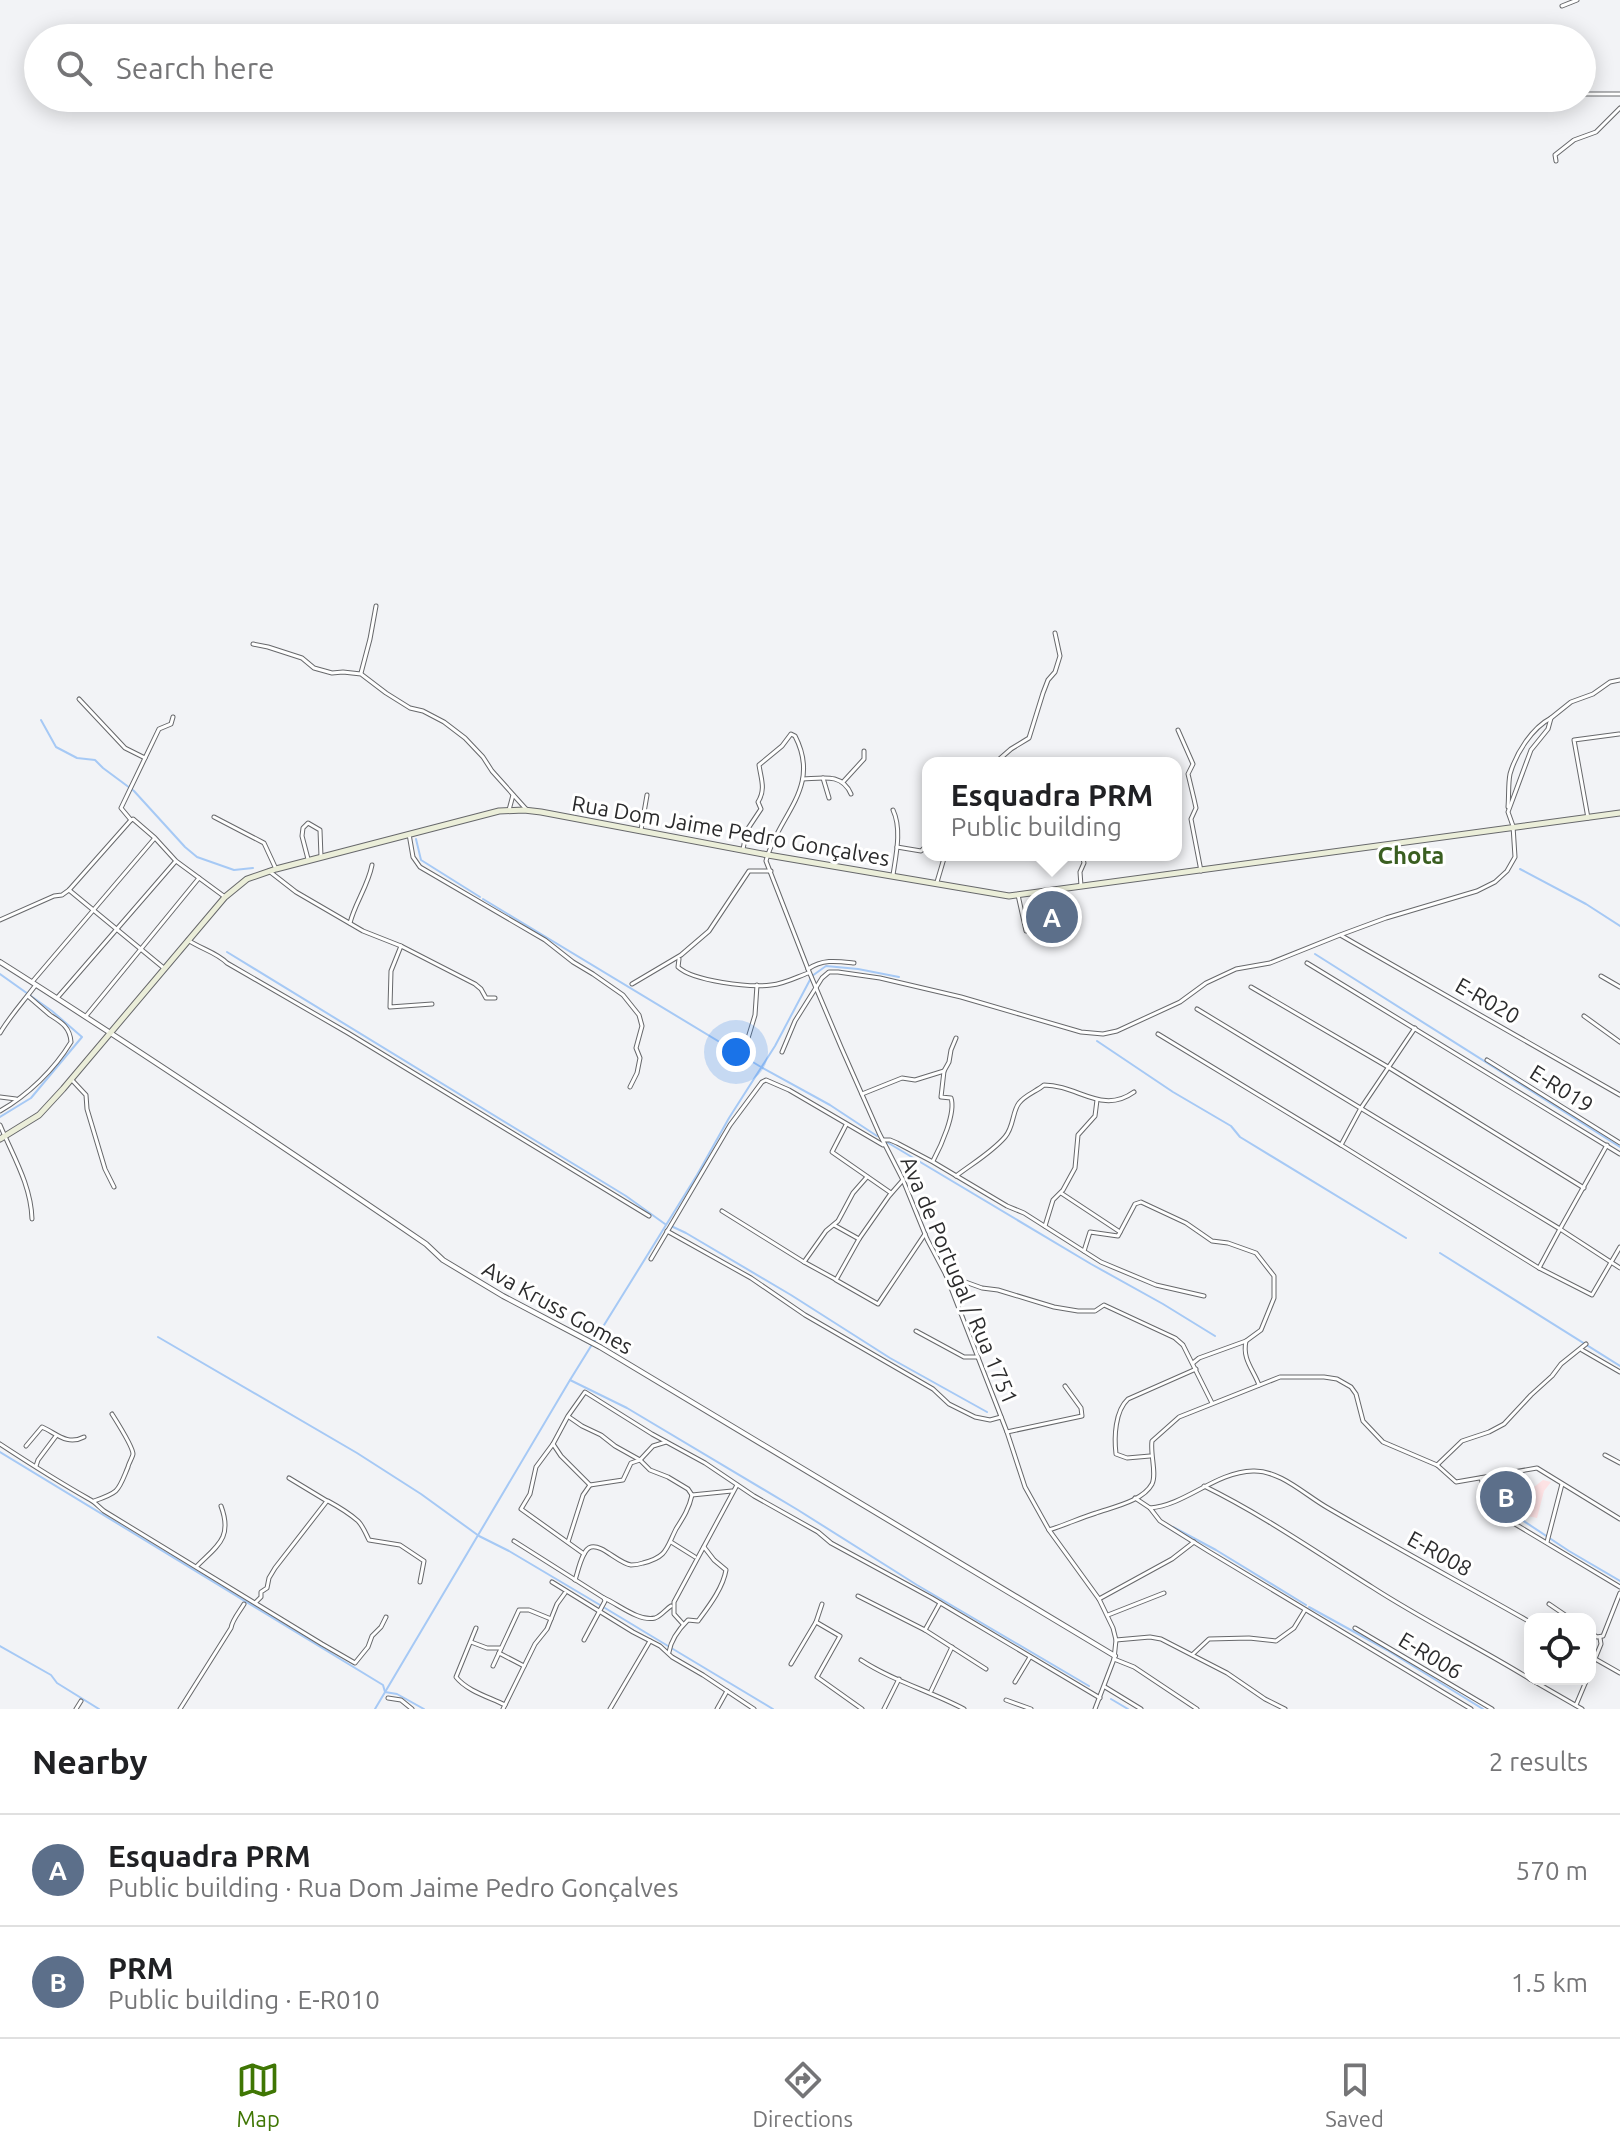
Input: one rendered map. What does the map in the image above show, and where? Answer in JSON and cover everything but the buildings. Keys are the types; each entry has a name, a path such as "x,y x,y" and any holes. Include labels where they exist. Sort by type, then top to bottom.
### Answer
{"main road":[{"name":"Rua Dom Jaime Pedro Gonçalves","path":"2,1138 39,1115 239,884 308,860 509,810 528,810 1009,896 1620,813"}],"street":[{"path":"1562,6 1577,0"},
{"path":"1596,94 1620,94"},
{"path":"1556,161 1558,153 1574,140 1595,134 1620,108"},
{"path":"361,674 376,606"},
{"path":"1002,757 1029,738 1043,693 1060,656 1055,633"},
{"path":"253,644 302,658 314,668 332,673 361,674 410,708 444,722 465,738 528,810"},
{"path":"782,1052 795,1021 829,972 855,973 961,997 1081,1032 1103,1034 1117,1031 1180,1002 1206,983 1236,969 1270,963 1386,918 1477,891 1495,882 1507,871 1515,857 1513,826 1508,812 1510,775 1518,756 1541,723 1571,702 1620,680"},
{"path":"79,699 125,748 145,758"},
{"path":"173,717 171,724 159,729 121,807 176,861 225,897"},
{"path":"1508,812 1531,750 1548,729 1551,718"},
{"path":"1178,730 1193,764 1188,774 1196,808 1191,819 1201,871"},
{"path":"743,849 747,830 761,809 758,802 763,789 759,765 791,734 799,745 805,770 791,810 768,855"},
{"path":"1588,818 1574,740 1619,734"},
{"path":"843,782 864,759 864,751"},
{"path":"823,778 829,798"},
{"path":"803,779 823,778 843,782 851,794"},
{"path":"509,810 513,795"},
{"path":"641,830 647,795"},
{"path":"893,810 897,820 893,875"},
{"path":"214,817 264,843 273,870 296,892 375,937 401,946 475,984 486,998 495,998"},
{"path":"0,920 69,890 131,820"},
{"path":"308,860 302,836 303,828 308,823 320,830 321,857"},
{"path":"409,834 413,857 420,867 545,940 623,995 632,1005 642,1026 636,1048 640,1058 630,1087"},
{"path":"0,1033 34,983 155,838"},
{"path":"897,847 922,850"},
{"name":"Ava de Portugal / Rua 1751","path":"768,855 766,861 816,987 946,1275 1025,1487 1049,1530 1108,1615 1116,1640 1115,1658 1096,1709"},
{"path":"57,998 176,861"},
{"path":"937,882 943,861"},
{"path":"1081,886 1084,861"},
{"path":"350,923 372,865"},
{"path":"632,984 681,955 709,931 749,871 771,871"},
{"path":"86,1016 199,878"},
{"path":"69,890 165,969"},
{"path":"1018,895 1026,931"},
{"name":"E-R020","path":"1340,935 1620,1095"},
{"path":"188,940 220,955 227,963 649,1216"},
{"path":"401,946 391,971 390,1007 432,1004"},
{"path":"681,955 678,967 688,975 757,985 774,985 826,960 854,963"},
{"name":"Ava Kruss Gomes","path":"0,962 112,1033 426,1244 443,1260 503,1296 600,1347 1115,1658"},
{"path":"1307,963 1620,1154"},
{"path":"1601,976 1620,987"},
{"path":"745,1048 755,1015 757,985"},
{"path":"1251,987 1584,1188"},
{"path":"0,1111 18,1100 54,1064 71,1039 60,1020 29,994"},
{"path":"1197,1009 1620,1268"},
{"path":"1584,1016 1620,1042"},
{"path":"1341,1145 1361,1108 1415,1028"},
{"path":"1158,1034 1539,1268 1592,1295 1620,1247"},
{"path":"933,1162 954,1108 951,1098 941,1097 944,1071 956,1038"},
{"name":"E-R019","path":"1487,1060 1620,1143"},
{"path":"862,1094 902,1078 915,1080 944,1071"},
{"path":"71,1079 86,1095 105,1169 114,1187"},
{"path":"651,1259 730,1125 766,1080 886,1147"},
{"path":"956,1176 1005,1138 1013,1124 1017,1105 1041,1086 1049,1084 1066,1088 1097,1100 1117,1101 1134,1092"},
{"path":"0,1097 18,1100"},
{"path":"1045,1226 1053,1200 1061,1193 1075,1168 1078,1135 1095,1116 1097,1100"},
{"path":"0,1125 2,1138 26,1185 32,1219"},
{"path":"846,1125 832,1152 891,1193"},
{"path":"883,1140 897,1143 933,1162 1101,1262 1156,1285 1204,1296"},
{"path":"1539,1268 1607,1145"},
{"path":"804,1262 867,1177"},
{"path":"836,1280 859,1239 903,1180"},
{"path":"1061,1193 1120,1232"},
{"path":"1084,1251 1090,1232 1118,1236 1135,1204 1141,1202 1186,1223 1212,1241 1256,1253 1274,1276 1274,1298 1261,1330 1246,1341 1193,1363"},
{"path":"722,1211 878,1304 925,1234"},
{"path":"834,1225 859,1239"},
{"path":"667,1231 743,1273 805,1315 933,1389 949,1404 983,1420 1001,1417"},
{"path":"946,1275 1054,1307 1095,1311 1104,1305 1175,1338 1185,1347 1212,1403"},
{"path":"916,1331 964,1357 978,1357"},
{"path":"1246,1341 1244,1356 1259,1385"},
{"path":"1437,1465 1462,1441 1504,1424 1561,1364 1586,1344"},
{"path":"1580,1349 1620,1372"},
{"path":"1190,1357 1199,1358"},
{"path":"1151,1456 1127,1458 1116,1454 1118,1416 1123,1403 1196,1369"},
{"path":"1049,1530 1115,1508 1148,1488 1153,1480 1152,1441 1179,1417 1286,1376 1337,1379 1351,1387 1363,1421 1383,1442 1437,1465 1456,1482 1537,1468 1620,1519"},
{"path":"1007,1432 1082,1416 1081,1408 1065,1386"},
{"path":"584,1554 521,1509 530,1494 536,1467 583,1393 587,1393 818,1532 831,1543 940,1603 1100,1698"},
{"path":"93,1501 108,1497 120,1487 132,1458 127,1438 112,1414"},
{"path":"568,1416 640,1460 650,1470 688,1489 692,1495 671,1542 659,1558 632,1565 597,1548 588,1548 575,1580"},
{"path":"26,1446 42,1427 56,1436 73,1441 84,1437"},
{"path":"36,1466 56,1436"},
{"path":"568,1542 583,1495 590,1485 623,1480 631,1463 640,1460 653,1446 666,1442"},
{"path":"0,1444 93,1501 104,1511 355,1663 386,1617"},
{"path":"553,1444 590,1485"},
{"path":"1605,1455 1620,1463"},
{"path":"26,1459 43,1456"},
{"name":"E-R008","path":"1150,1508 1166,1505 1204,1486 1243,1472 1262,1472 1287,1482 1524,1619"},
{"path":"289,1478 346,1511 359,1522 369,1540 400,1545 424,1561 420,1582"},
{"path":"1481,1478 1489,1506 1620,1587"},
{"path":"1547,1543 1562,1484"},
{"path":"683,1624 674,1614 673,1606 737,1485"},
{"path":"1204,1486 1270,1521 1412,1612 1524,1675"},
{"path":"692,1495 734,1491"},
{"path":"1135,1498 1150,1508 1160,1521 1362,1642 1463,1707 1471,1709"},
{"path":"253,1602 258,1601 275,1568 327,1501"},
{"path":"197,1566 218,1547 225,1532 221,1506"},
{"path":"514,1541 625,1611 646,1618 657,1617 673,1606"},
{"path":"671,1542 697,1558"},
{"path":"1099,1599 1172,1559 1194,1542"},
{"path":"669,1652 683,1624 688,1620 698,1621 726,1575 726,1570 703,1547"},
{"path":"552,1582 669,1652 672,1657 753,1709"},
{"path":"476,1628 456,1677 504,1707 535,1644 547,1629 557,1604 566,1592"},
{"path":"1108,1615 1164,1593"},
{"path":"1600,1637 1620,1593"},
{"path":"858,1596 925,1630 986,1669"},
{"path":"584,1640 601,1612 604,1598"},
{"path":"925,1630 940,1603"},
{"path":"180,1709 244,1604"},
{"path":"791,1664 816,1622 822,1604"},
{"path":"1549,1604 1562,1613"},
{"path":"493,1666 519,1610 529,1610 551,1619"},
{"path":"1193,1654 1209,1639 1276,1641 1294,1628 1305,1610"},
{"path":"816,1622 840,1636 817,1677 862,1709"},
{"name":"E-R006","path":"1355,1628 1492,1709"},
{"path":"1596,1635 1600,1637"},
{"path":"1116,1640 1156,1637 1193,1654 1285,1709"},
{"path":"1596,1656 1600,1637"},
{"path":"610,1709 650,1641"},
{"path":"471,1642 500,1651 525,1666"},
{"path":"930,1692 952,1647"},
{"path":"1015,1682 1030,1657"},
{"path":"1115,1658 1197,1709"},
{"path":"861,1660 960,1708"},
{"path":"1596,1660 1620,1673"},
{"path":"884,1709 899,1679"},
{"path":"1541,1685 1582,1709"},
{"path":"1576,1705 1584,1685"},
{"path":"1105,1687 1141,1709"},
{"path":"717,1709 727,1690"},
{"path":"388,1698 401,1700 412,1709"},
{"path":"1006,1700 1031,1709"},
{"path":"76,1709 81,1701"}],"shaded area":[{"path":"1543,1480 1551,1482 1544,1491 1537,1518 1523,1515 1534,1487"}],"waterway":[{"path":"41,720 56,747 77,758 95,760 134,791 197,857 234,870 253,868"},
{"path":"416,839 421,860 480,897"},
{"path":"1520,869 1620,926"},
{"path":"483,899 877,1136"},
{"path":"227,952 626,1196 665,1224"},
{"path":"1315,954 1620,1147"},
{"path":"375,1709 570,1380 775,1046 812,976 826,966 899,977"},
{"path":"0,974 82,1037 31,1098 0,1117"},
{"path":"1097,1041 1231,1126 1240,1137 1406,1238"},
{"path":"885,1141 1215,1336"},
{"path":"671,1226 791,1295 890,1358 987,1412"},
{"path":"1440,1253 1620,1366"},
{"path":"158,1337 357,1453 479,1536 600,1605"},
{"path":"570,1380 627,1408 1089,1686"},
{"path":"0,1452 383,1685 385,1692 397,1694 424,1709"},
{"path":"1504,1508 1620,1581"},
{"path":"1173,1527 1306,1605"},
{"path":"1309,1607 1483,1709"},
{"path":"605,1608 668,1646"},
{"path":"0,1646 51,1675 57,1683 99,1709"},
{"path":"673,1649 773,1709"},
{"path":"1111,1699 1128,1709"}],"place":[{"name":"Esquadra PRM","path":"1052,917"},
{"name":"PRM","path":"1506,1497"}],"district":[{"name":"Chota","path":"1411,855"}]}
